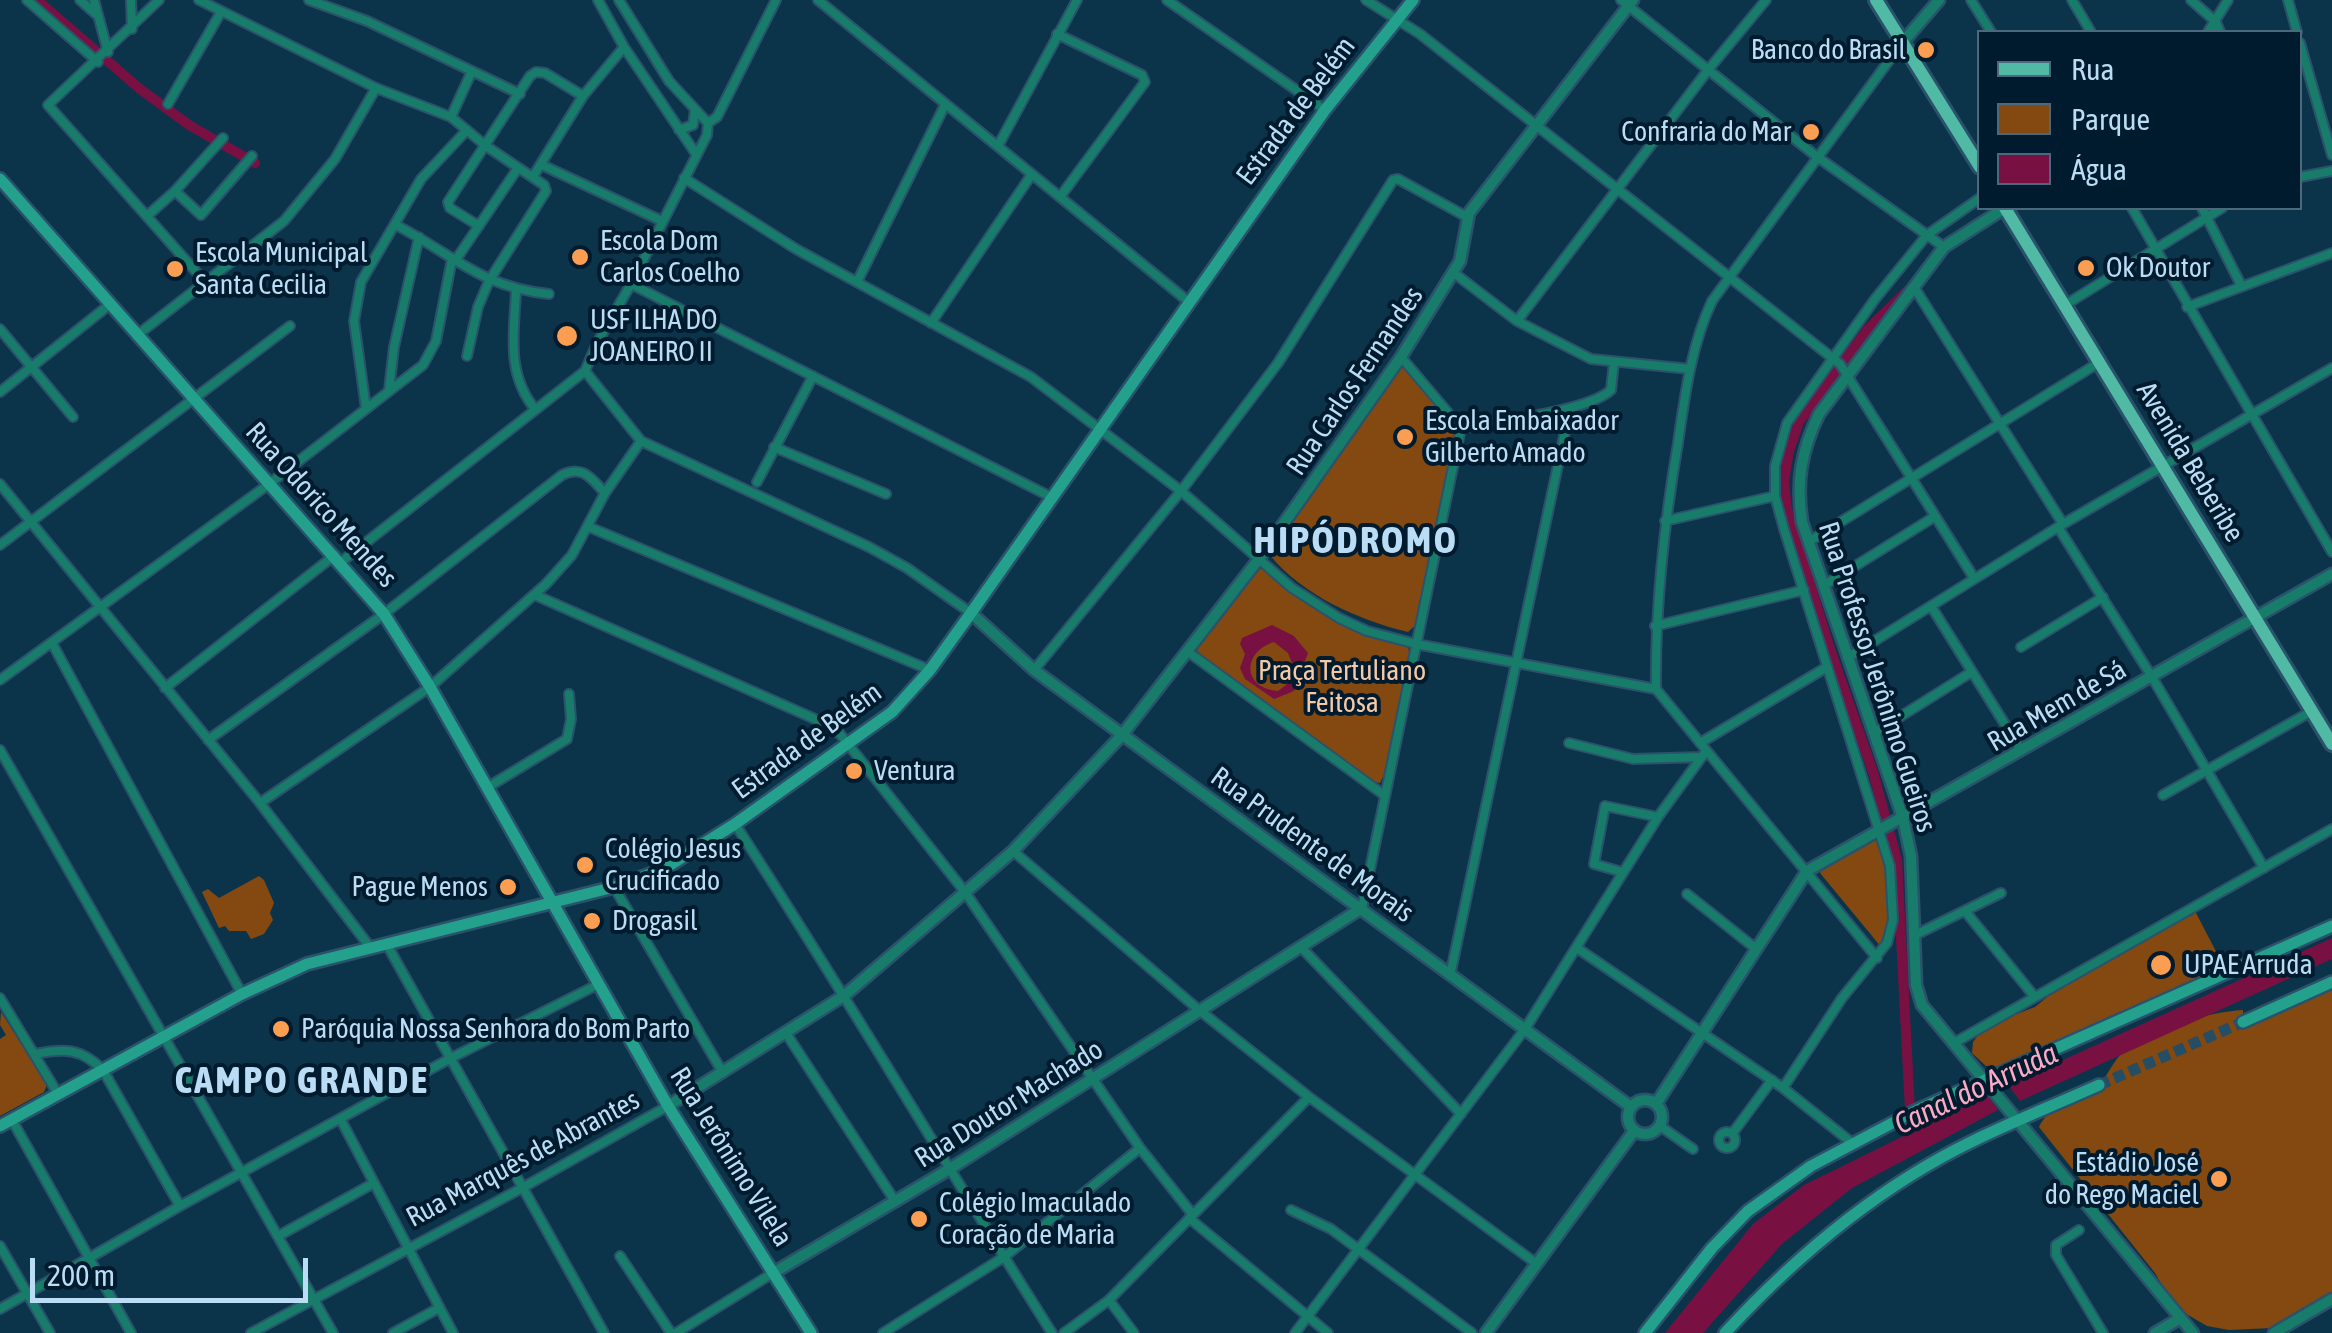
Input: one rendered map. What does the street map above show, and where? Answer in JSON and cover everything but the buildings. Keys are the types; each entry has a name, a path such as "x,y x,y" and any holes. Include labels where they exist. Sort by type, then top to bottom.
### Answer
{"main road":[{"name":"Estrada de Belém","path":"6,1123 242,994 307,964 614,887 662,870 735,824 892,712 930,670 972,613 1326,110 1413,0"},
{"path":"1876,0 1977,162"},
{"name":"Rua Odorico Mendes","path":"0,179 384,614 430,686 553,902"},
{"name":"Avenida Beberibe","path":"2006,210 2332,744"},
{"name":"Rua Jerônimo Vilela","path":"553,902 668,1106 774,1273 806,1331"},
{"path":"1646,1333 1712,1248 1748,1211 1851,1142 2332,926"},
{"path":"2243,1022 2332,982"},
{"path":"1726,1333 1769,1285 1846,1220 1916,1172 2015,1116 2100,1085"}],"street":[{"path":"27,0 102,57"},
{"path":"80,0 97,14"},
{"path":"94,0 102,57"},
{"path":"131,0 132,29"},
{"path":"160,0 48,105 206,283"},
{"path":"199,0 376,88 451,117 486,146 544,184 546,191 489,281 478,307 467,356"},
{"path":"309,0 367,21 520,94"},
{"path":"598,0 624,47 696,154"},
{"path":"165,688 585,371 707,136 708,123 650,53 619,0"},
{"path":"708,123 717,117 776,0"},
{"path":"818,0 1188,302"},
{"path":"998,146 1077,0"},
{"path":"1166,0 1326,110"},
{"path":"1366,0 1420,34 1834,359 1846,372 1974,578"},
{"path":"1517,321 1766,0"},
{"path":"1876,958 1656,690 1655,626 1665,521 1690,369 1705,316 1816,156 1939,0"},
{"path":"1971,0 1990,30"},
{"path":"2072,0 2090,30"},
{"path":"2078,10 2087,0"},
{"path":"2190,0 2216,22 2219,30"},
{"path":"2210,30 2228,0"},
{"path":"2288,0 2296,30"},
{"path":"1034,670 1181,491 1278,362 1394,180 1398,178 1466,216 1627,2 1816,156 1943,246"},
{"path":"168,104 221,12"},
{"path":"1058,34 1142,75 1145,86 1060,197"},
{"path":"534,174 583,96 624,47"},
{"path":"2302,52 2332,155"},
{"path":"451,117 472,71"},
{"path":"479,226 448,205 536,72 545,73 583,96"},
{"path":"136,336 284,221 335,158 376,88"},
{"path":"2302,98 2313,94"},
{"path":"857,282 946,105"},
{"path":"679,130 693,124 694,109"},
{"path":"366,408 354,321 361,282 421,178 467,130"},
{"path":"147,216 222,138"},
{"path":"175,191 200,215 252,156"},
{"path":"542,165 662,220"},
{"path":"2,676 269,484 429,358 453,260 518,168"},
{"path":"2302,177 2332,170"},
{"path":"931,323 1032,174"},
{"path":"684,178 796,249 1031,377 1181,491 1292,588 1339,618 1367,631 1416,644 1656,690"},
{"name":"Rua Professor Jerônimo Gueiros","path":"1954,1044 1920,999 1916,985 1911,856 1890,824 1827,668 1775,496 1775,466 1787,423 1834,359 1929,236 1977,200"},
{"name":"Rua Professor Jerônimo Gueiros","path":"1783,1088 1842,998 1876,958 1891,934 1894,920 1890,824 1874,733 1822,586 1798,499 1805,443 1818,414 1846,372 1943,246 2002,210"},
{"path":"2133,210 2332,552"},
{"path":"2066,305 2204,211 2242,284"},
{"name":"Rua Carlos Fernandes","path":"1122,734 1258,560 1402,357 1460,261 1466,216"},
{"path":"396,225 489,281 516,291 549,294"},
{"path":"389,390 394,347 419,237"},
{"path":"2188,306 2332,253"},
{"path":"1454,273 1517,321 1591,359 1690,369"},
{"path":"631,284 1053,498"},
{"path":"1914,287 2061,525 2264,868"},
{"path":"516,291 515,372 518,385 535,408"},
{"path":"0,392 108,305"},
{"path":"0,545 290,326"},
{"path":"0,329 72,417"},
{"path":"1402,357 1461,428"},
{"path":"1461,428 1570,408 1608,393 1614,362"},
{"path":"1808,542 2100,362"},
{"path":"1846,658 2061,525 2332,368"},
{"path":"585,371 640,441 870,547 972,613"},
{"path":"757,482 813,376"},
{"path":"1450,976 1570,408"},
{"path":"1362,908 1461,428"},
{"path":"260,803 430,686 534,595 572,555 605,493 640,441"},
{"path":"774,447 886,494"},
{"path":"208,740 384,614 562,475 572,470 586,473 605,493"},
{"path":"0,484 260,803 370,947"},
{"path":"1665,521 1775,496"},
{"path":"1822,586 1934,517"},
{"path":"589,527 930,670"},
{"name":"Rua Mem de Sá","path":"1807,871 2332,574"},
{"path":"1655,626 1804,590"},
{"path":"534,595 815,719 840,734 965,892 1191,1216 1328,1333"},
{"path":"2021,647 2103,598"},
{"path":"1931,606 2022,752"},
{"name":"Rua Prudente de Morais","path":"972,613 1034,670 1631,1107"},
{"path":"52,643 242,994"},
{"path":"1187,651 1384,796"},
{"path":"1295,1333 1525,1030 1703,750 1827,668"},
{"path":"1874,733 1970,672"},
{"path":"488,787 566,739 571,718 570,694"},
{"path":"2162,796 2312,711"},
{"name":"Rua Marquês de Abrantes","path":"250,1333 668,1106 845,994 1013,851 1122,734"},
{"path":"1569,743 1616,758 1703,750"},
{"path":"0,750 333,1333"},
{"path":"1622,872 1594,864 1605,806 1658,816"},
{"path":"735,824 845,994 948,1170 1052,1333"},
{"path":"2193,1333 1954,1044 2332,829"},
{"path":"1013,851 1199,1010 1309,1097 1537,1264"},
{"path":"1656,1104 1807,871"},
{"path":"614,887 723,1073"},
{"path":"1916,935 2001,893"},
{"path":"1686,894 1755,948"},
{"name":"Rua Doutor Machado","path":"620,1256 674,1333 948,1170 1362,908"},
{"path":"1965,911 2034,996"},
{"path":"386,943 604,1333"},
{"path":"1300,946 1462,1114"},
{"path":"1578,948 1772,1080 1851,1142"},
{"path":"0,1309 451,1058 599,984"},
{"path":"0,998 58,1094"},
{"path":"786,1033 895,1202"},
{"path":"35,1054 72,1050 92,1058 103,1070 180,1206"},
{"path":"1732,1134 1772,1080"},
{"path":"1064,1333 1108,1300 1309,1097"},
{"path":"1645,1100 1656,1104 1662,1114 1660,1126 1648,1134 1634,1131 1627,1117 1631,1107 1645,1100"},
{"path":"340,1120 452,1333"},
{"path":"6,1123 131,1333"},
{"path":"1660,1126 1693,1148"},
{"path":"1486,1333 1634,1131"},
{"path":"884,1333 1004,1257 1140,1148"},
{"path":"280,1235 374,1183"},
{"path":"1291,1210 1331,1229 1472,1333"},
{"path":"2079,1230 2056,1244 2056,1255 2103,1333"},
{"path":"0,1246 50,1333"},
{"path":"2274,1333 2332,1299"},
{"path":"1108,1300 1134,1333"},
{"path":"393,1333 439,1308"},
{"path":"2155,1333 2178,1319"}],"green space":[{"name":"Praça Tertuliano Feitosa","path":"1403,367 1455,428 1456,436 1418,623 1408,632 1370,621 1314,594 1269,554"},
{"name":"Praça Tertuliano Feitosa","path":"1261,567 1336,619 1408,646 1410,657 1387,768 1380,783 1370,781 1198,653 1196,646"},
{"path":"1875,838 1884,846 1888,885 1888,923 1882,948 1820,873 1824,866"},
{"path":"259,876 274,903 270,913 273,920 264,934 251,939 246,931 219,928 202,892 208,889 219,898"},
{"path":"2194,909 2224,967 1997,1067 1986,1066 1972,1053 1979,1034 2035,1007 2058,988"},
{"name":"Estádio José do Rego Maciel","path":"2332,987 2332,1294 2271,1328 2229,1330 2207,1326 2172,1302 2155,1273 2039,1127 2056,1108 2099,1084 2121,1055 2150,1035 2229,1011 2243,1010 2243,1025"},
{"path":"1,1012 47,1085 44,1092 0,1116 0,1039 6,1035 0,1025"}],"water":[{"path":"1272,625 1294,636 1308,653 1294,691 1274,699 1245,679 1240,668 1245,654 1240,644 1242,638","holes":["1274,642 1288,653 1294,668 1286,685 1278,691 1266,688 1252,677 1252,661 1264,647"]},
{"path":"2332,938 2332,959 2020,1101 2008,1085"},
{"path":"1987,1095 1998,1110 1852,1188 1782,1244 1703,1333 1665,1333 1753,1224 1804,1185"}],"waterway":[{"path":"37,0 140,89 189,125 255,163"},
{"name":"Canal do Arruda","path":"1907,291 1868,329 1799,422 1784,481 1787,509 1873,772 1897,860 1911,1130"}],"tunnel":[{"path":"2099,1085 2243,1022"}],"place":[{"name":"Banco do Brasil","path":"1926,50"},
{"name":"Confraria do Mar","path":"1811,132"},
{"name":"Escola Dom Carlos Coelho","path":"580,257"},
{"name":"Ok Doutor","path":"2086,268"},
{"name":"Escola Municipal Santa Cecilia","path":"175,269"},
{"name":"USF ILHA DO JOANEIRO II","path":"567,336"},
{"name":"Escola Embaixador Gilberto Amado","path":"1405,437"},
{"name":"Ventura","path":"854,771"},
{"name":"Colégio Jesus Crucificado","path":"585,865"},
{"name":"Pague Menos","path":"508,887"},
{"name":"Drogasil","path":"592,921"},
{"name":"UPAE Arruda","path":"2161,965"},
{"name":"Paróquia Nossa Senhora do Bom Parto","path":"281,1029"},
{"name":"Estádio José do Rego Maciel","path":"2219,1179"},
{"name":"Colégio Imaculado Coração de Maria","path":"919,1219"}],"district":[{"name":"HIPÓDROMO","path":"1356,541"},
{"name":"CAMPO GRANDE","path":"302,1081"}]}
